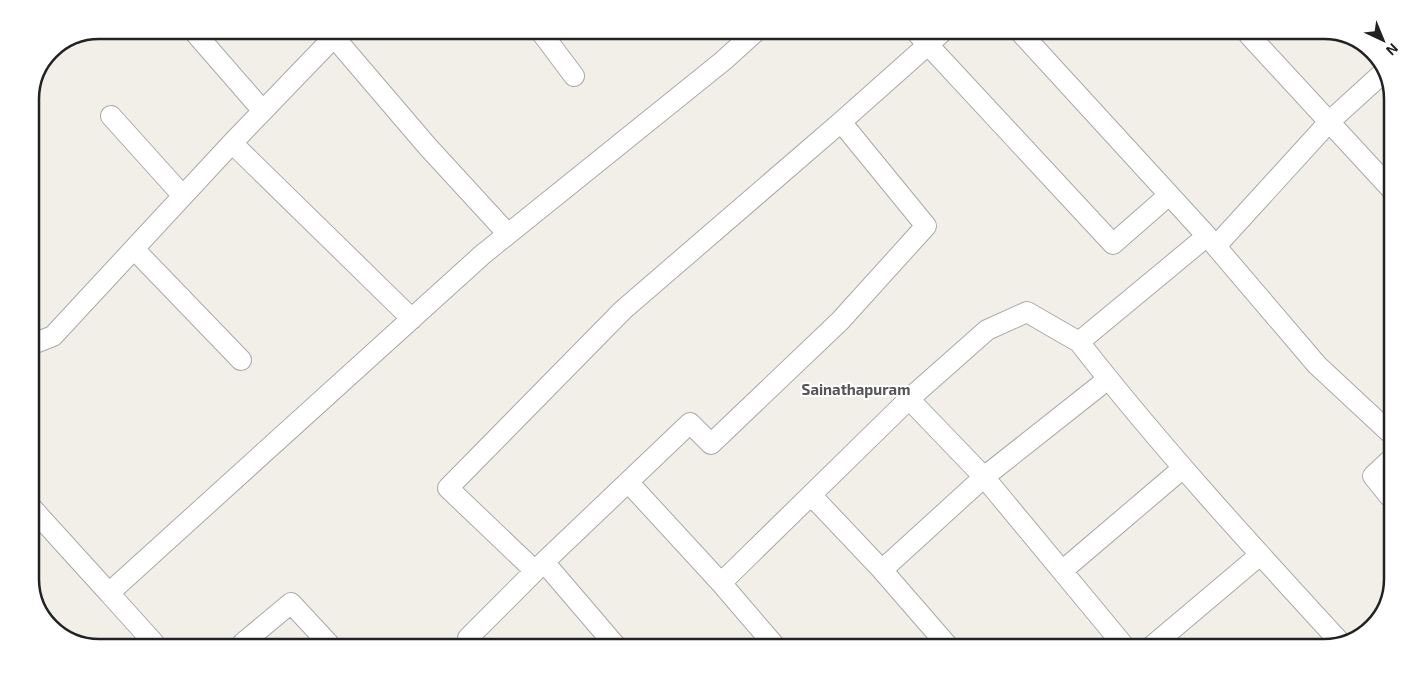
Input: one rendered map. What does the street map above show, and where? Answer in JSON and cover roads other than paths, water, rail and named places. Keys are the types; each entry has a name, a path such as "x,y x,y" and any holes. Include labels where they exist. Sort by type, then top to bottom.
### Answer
{"street":[{"path":"200,39 263,111"},
{"path":"39,341 53,336 232,142 334,39"},
{"path":"343,39 428,147 508,234"},
{"path":"547,39 574,76"},
{"path":"109,593 482,255 723,61 747,39"},
{"path":"609,639 540,566 448,488 623,310 841,122 927,39"},
{"path":"931,39 1113,244 1169,195"},
{"path":"1027,39 1211,241 1317,365 1384,427"},
{"path":"1253,39 1384,181"},
{"path":"1079,342 1211,241 1330,121 1380,76"},
{"path":"110,116 183,196"},
{"path":"469,639 540,566 690,423 711,444 840,320 926,226 841,122"},
{"path":"232,142 412,319"},
{"path":"134,249 241,360"},
{"path":"722,583 909,399 987,330 1027,312 1079,342 1183,468 1336,638"},
{"path":"882,570 984,477 1108,379"},
{"path":"909,399 984,477 1118,639"},
{"path":"1384,465 1373,476 1384,490"},
{"path":"1062,571 1183,468"},
{"path":"629,483 722,583 769,639"},
{"path":"811,495 882,570 942,639"},
{"path":"39,516 150,639"},
{"path":"1160,639 1260,555"},
{"path":"248,639 291,603 324,639"}],"district":[{"name":"Sainathapuram","path":"856,390"}]}
